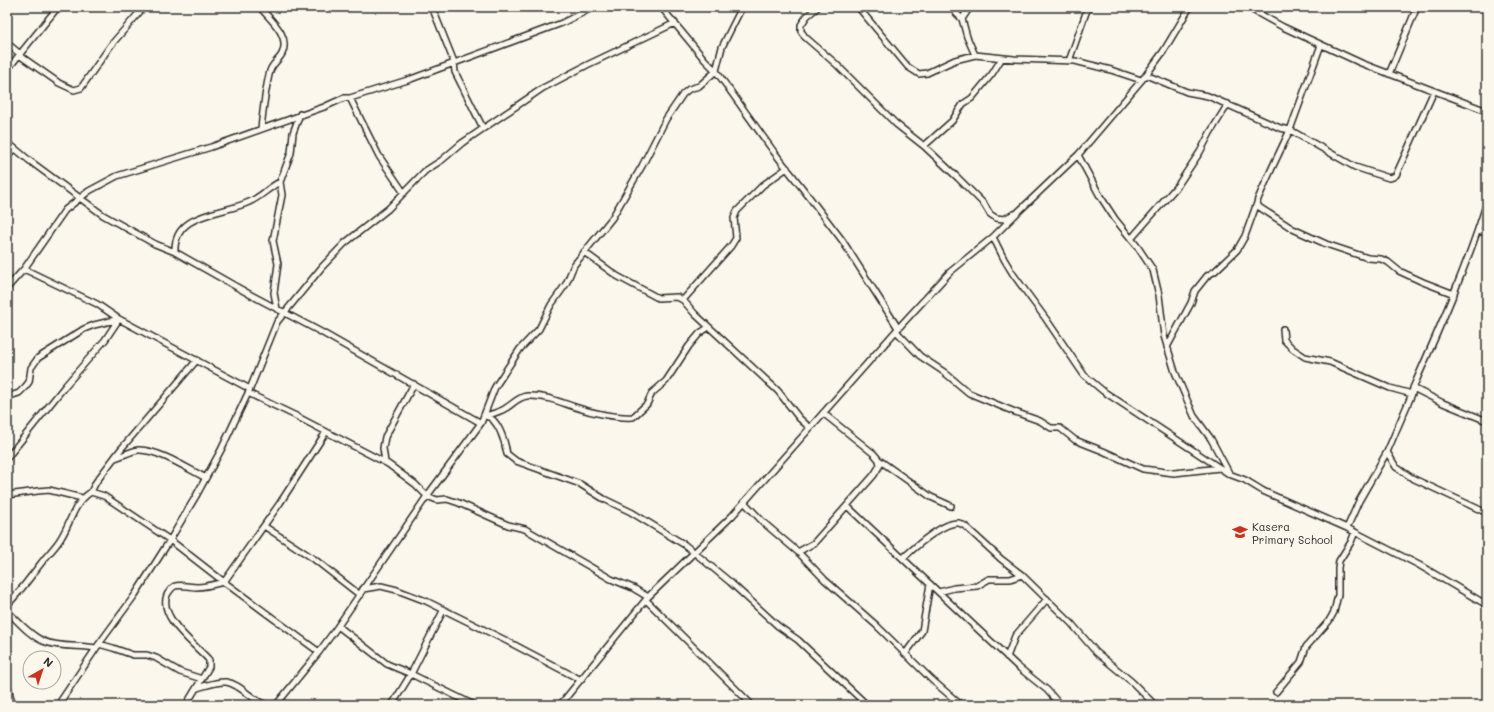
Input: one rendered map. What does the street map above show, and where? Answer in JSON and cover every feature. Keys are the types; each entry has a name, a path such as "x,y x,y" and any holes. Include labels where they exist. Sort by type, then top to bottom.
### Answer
{"street":[{"path":"7,70 58,7"},
{"path":"7,43 59,83 74,90 81,88 111,45 144,7"},
{"path":"260,7 279,27 285,48 271,69 266,87 261,129"},
{"path":"432,7 454,62 455,72 483,128"},
{"path":"7,288 24,269 65,210 79,197 117,176 204,149 300,114 324,107 344,98 350,98 410,79 562,24 594,7"},
{"path":"661,7 716,71 739,105 842,240 897,329 920,356 944,372 969,393 1036,419 1051,428 1060,428 1075,440 1143,469 1174,473 1220,468"},
{"path":"276,705 338,626 427,496 481,423 495,387 520,349 539,329 550,305 566,284 574,265 612,218 642,166 666,119 683,94 689,89 699,86 716,71 722,47 742,7"},
{"path":"818,7 807,16 801,25 801,30 805,37 836,64 896,124 924,146 969,188 984,204 990,214 996,218 1004,219 1017,213"},
{"path":"858,7 908,67 919,74 927,73 954,60 975,55 1002,58 1070,61 1111,70 1141,80"},
{"path":"950,7 962,19 967,37 975,55"},
{"path":"962,19 970,7"},
{"path":"1070,61 1088,7"},
{"path":"560,705 647,599 732,516 897,329 950,272 993,238 1078,155 1146,75 1163,52 1190,7"},
{"path":"1247,7 1283,27 1361,63 1487,111"},
{"path":"1389,74 1417,7"},
{"path":"58,705 97,646 135,595 170,540 221,450 249,391 277,322 322,267 345,243 388,209 418,180 425,171 442,160 483,128 543,88 674,23"},
{"path":"1167,347 1191,303 1195,291 1207,276 1215,271 1237,250 1245,236 1272,168 1290,130 1321,45"},
{"path":"924,146 952,121 963,104 972,98 992,74 1002,58"},
{"path":"1146,75 1187,92 1208,96 1280,128 1290,130 1355,167 1389,178 1396,174 1434,91"},
{"path":"350,98 379,156 404,193"},
{"path":"1131,239 1178,185 1200,152 1228,104"},
{"path":"277,309 274,293 278,264 273,241 282,195 280,182 291,153 293,133 300,114"},
{"path":"7,142 103,215 155,244 175,252 414,384 481,423"},
{"path":"7,157 14,148"},
{"path":"1078,155 1100,196 1115,219 1149,263 1156,277 1161,308 1161,324 1175,372 1194,416 1211,439 1229,474"},
{"path":"683,300 731,246 736,238 734,218 737,211 763,185 787,168"},
{"path":"175,252 174,242 178,232 187,223 249,202 280,182"},
{"path":"1347,528 1387,452 1454,294 1478,231 1487,202"},
{"path":"1257,204 1259,207 1294,230 1326,244 1368,258 1381,259 1388,262 1399,271 1454,294"},
{"path":"1478,231 1487,233"},
{"path":"993,238 1013,274 1084,375 1103,391 1229,474 1245,480 1263,491 1355,532 1419,565 1487,605"},
{"path":"584,252 617,276 658,298 677,297 683,300 709,327 778,391 799,418 810,428"},
{"path":"24,269 97,304 119,319 197,360 249,391 385,462 416,484 427,496 437,500 447,499 460,503 508,524 525,529 611,579 633,588 647,599 752,705"},
{"path":"7,396 19,393 25,388 29,382 31,368 38,358 84,329 119,319"},
{"path":"7,458 64,386 105,340 119,319"},
{"path":"485,416 506,408 516,400 536,396 549,398 594,412 625,418 634,418 647,404 652,393 666,380 689,346 709,327"},
{"path":"1283,329 1284,340 1301,355 1330,362 1390,388 1412,391 1487,421"},
{"path":"7,605 26,584 61,539 76,506 82,498 91,492 96,482 114,458 197,360"},
{"path":"385,462 383,448 385,438 414,384"},
{"path":"823,413 879,460 931,497 951,506"},
{"path":"485,416 489,416 496,424 506,442 507,454 516,461 580,484 604,499 631,512 662,530 695,552 766,616 798,640 867,705"},
{"path":"186,705 209,667 209,660 172,622 168,614 166,601 168,594 172,588 177,585 198,587 224,582 264,526 326,432"},
{"path":"114,458 138,450 151,451 163,455 206,478"},
{"path":"1387,452 1396,467 1412,478 1487,512"},
{"path":"798,552 814,543 874,475 880,465 879,460"},
{"path":"7,496 49,490 82,498"},
{"path":"91,492 104,496 170,540 319,652"},
{"path":"744,502 764,523 798,552 825,580 876,625 932,680 961,705"},
{"path":"846,506 1017,666 1047,690 1060,705"},
{"path":"903,558 932,533 950,525 959,523 972,531 1001,559 1022,575 1071,623 1096,652 1132,682 1156,705"},
{"path":"264,526 314,559 360,595"},
{"path":"1276,692 1301,662 1306,646 1334,612 1338,595 1339,561 1351,542 1355,532"},
{"path":"939,592 954,588 977,586 989,579 1010,579 1022,575"},
{"path":"905,654 922,631 930,584"},
{"path":"363,590 381,586 397,590 426,601 442,611 507,641 581,680"},
{"path":"1007,656 1015,636 1047,600"},
{"path":"7,611 33,635 44,641 58,645 113,648 133,655 147,655 156,658 180,672 202,679"},
{"path":"392,705 411,674 442,611"},
{"path":"338,626 387,664 474,705"},
{"path":"7,680 12,705"},
{"path":"197,688 225,682 236,687 262,704 267,705"}],"place":[{"name":"Kasera Primary School","path":"1240,532"}]}
